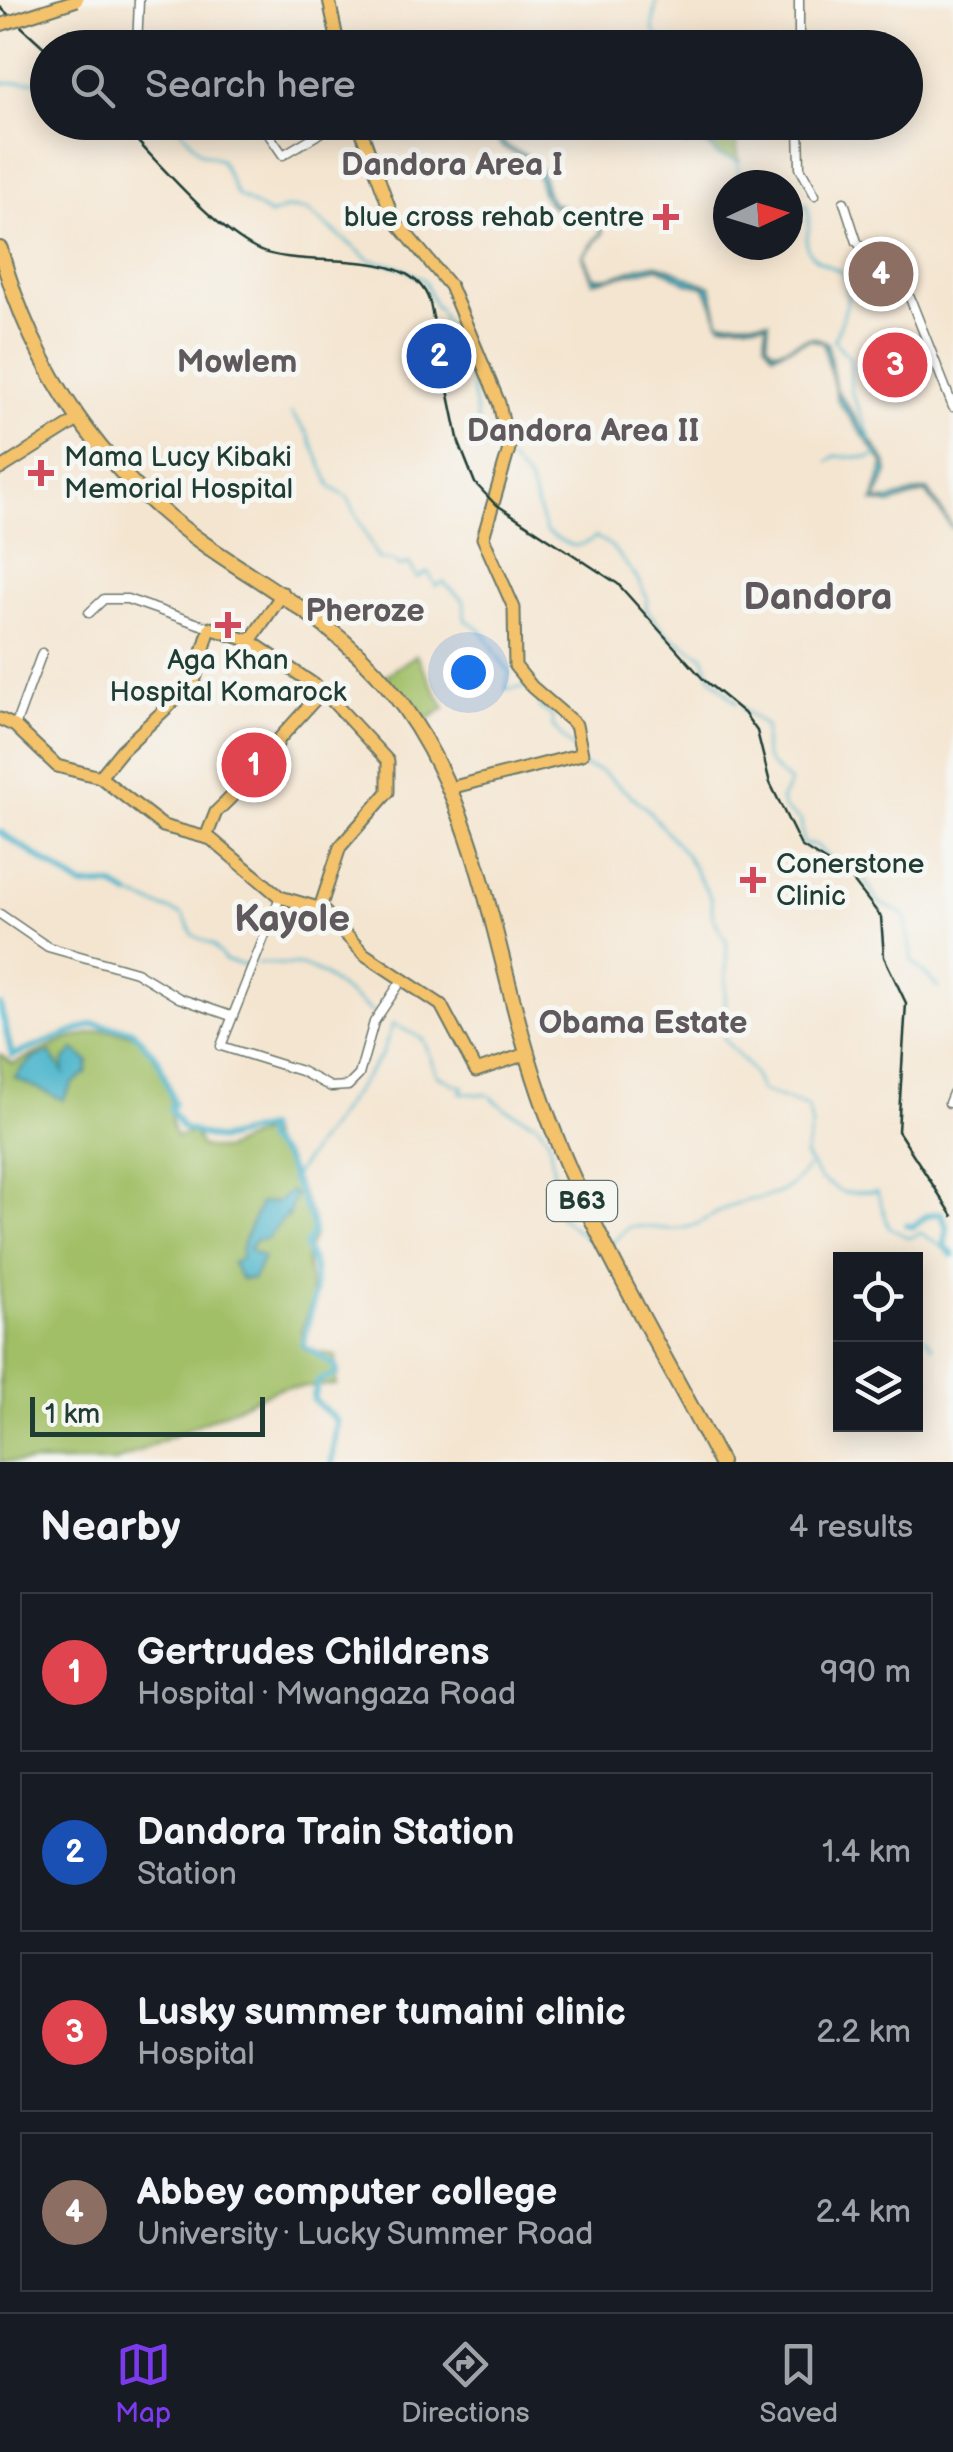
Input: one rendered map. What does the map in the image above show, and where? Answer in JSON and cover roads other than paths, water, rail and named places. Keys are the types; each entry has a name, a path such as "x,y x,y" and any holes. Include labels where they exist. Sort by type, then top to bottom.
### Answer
{"highway":[{"name":"B63","path":"0,249 43,362 78,420 125,476 169,518 322,621"},
{"name":"B63","path":"21,310 66,394 98,442 132,478 193,532 292,596 392,690 450,788 470,841 526,1054 594,1228 720,1462"}],"main road":[{"path":"0,22 55,0"},
{"path":"0,22 76,1"},
{"path":"365,140 393,218 452,290 500,409 508,438 507,458 482,534 514,608 514,663 540,694 576,725 582,754 450,788"},
{"path":"0,470 78,420"},
{"path":"250,641 283,593"},
{"path":"100,778 122,750 194,682 210,628 250,641 369,736 388,761 388,792 340,847 320,908"},
{"path":"206,837 216,812 269,760 280,738 319,693"},
{"path":"0,719 15,726 57,766 100,778 163,826 206,837 280,896 320,908 364,954 441,1005 476,1071 526,1054"}],"street":[{"path":"138,30 139,0"},
{"path":"799,0 799,30"},
{"path":"272,140 282,155 308,140"},
{"path":"799,140 800,168 815,195"},
{"path":"844,202 857,242 908,296 953,406"},
{"path":"89,612 104,599 123,598 210,628"},
{"path":"15,726 42,653"},
{"path":"280,896 222,1046 252,1059 283,1064 331,1087 346,1087 357,1078 374,1022 402,980"},
{"path":"0,914 48,947 130,970 179,998 231,1016"}],"water":[{"path":"498,140 532,159 553,203 599,220 603,233 584,255 593,276 608,277 649,265 663,266 711,286 718,317 705,287 689,284 658,267 593,282 583,256 602,232 598,223 550,204 531,159 503,148"},
{"path":"769,321 767,343 773,350 781,349 807,339 814,338 828,344 835,388 886,462 888,472 875,500 928,490 953,529 926,492 890,504 873,502 884,464 838,401 823,342 809,339 773,354 765,343 767,323 720,322"},
{"path":"74,1050 88,1061 86,1073 73,1083 63,1100 15,1078 29,1061 50,1053 64,1073 63,1062"},
{"path":"290,1191 295,1195 288,1217 287,1214 267,1239 255,1240 249,1249 263,1258 253,1279 241,1279 232,1263 241,1258 242,1245 260,1203 277,1202"}],"waterway":[{"path":"654,30 656,0"},
{"path":"0,83 30,82"},
{"path":"190,140 201,153 221,160 237,195 270,215 287,208 307,210 370,260 401,267 424,280 436,308"},
{"path":"683,140 686,144 712,145 717,155 738,161 738,170"},
{"path":"803,204 809,216 808,249 824,264 842,272 846,281 846,307 834,341 850,358 851,391 871,439"},
{"path":"953,208 953,220"},
{"path":"438,308 467,363 478,423 502,455"},
{"path":"291,413 308,434 331,487 348,498 378,559 394,561 400,567 409,563 417,578 428,572 436,586 443,582 464,601 465,620 481,630 510,672 506,690 526,687"},
{"path":"828,462 835,456 869,458 879,453"},
{"path":"509,459 529,482 546,532 572,545 582,545 596,537 611,546 637,578 647,598 646,609 667,634 703,656 711,677 737,703"},
{"path":"541,704 539,707 552,716 553,727 575,751"},
{"path":"742,708 766,727 765,756 790,783 781,800 784,809 801,821 803,844 816,845 839,868 857,867 879,903 905,915 912,961 938,987"},
{"path":"572,763 601,771 647,809 686,855 711,898 713,917 727,942 724,1039 753,1072 761,1091 808,1107 812,1126 805,1156 820,1179 844,1193 877,1192 889,1227 909,1238 921,1233 945,1249"},
{"path":"0,832 82,886 112,885 129,895"},
{"path":"129,895 180,914"},
{"path":"183,915 193,935 213,945 226,961 252,966"},
{"path":"258,963 301,965 321,973 377,1016"},
{"path":"0,1005 12,1056 94,1024 132,1030 158,1059 174,1103 170,1109 182,1128 219,1140 266,1128 265,1140 284,1158 312,1223 313,1233 305,1246 314,1267 315,1292 303,1345 336,1367 337,1374 318,1381 313,1399 337,1421 332,1462"},
{"path":"290,1181 382,1054 393,1024 423,1039 437,1075 452,1083"},
{"path":"454,1084 464,1087 460,1092 487,1095"},
{"path":"490,1096 505,1108"},
{"path":"506,1109 533,1122"},
{"path":"536,1122 549,1139 555,1183 552,1203 557,1214 599,1249"},
{"path":"611,1244 629,1227 684,1228 732,1205 770,1196 789,1187 807,1167"},
{"path":"906,1225 912,1227 928,1215 941,1213 947,1227 944,1246 953,1255"},
{"path":"925,1337 933,1347"}],"railway":[{"path":"0,7 30,34"},
{"path":"136,140 203,209 256,249 301,259 380,265 402,272 420,284 430,303 459,443 475,483 494,503 618,584 704,680 744,713 757,731 770,783 801,846 850,877 881,917 884,957 906,1003 898,1131 953,1216"}],"place":[{"name":"blue cross rehab centre","path":"666,217"},
{"name":"Abbey computer college","path":"881,274"},
{"name":"Dandora Train Station","path":"439,356"},
{"name":"Lusky summer tumaini clinic","path":"895,365"},
{"name":"Mama Lucy Kibaki Memorial Hospital","path":"41,473"},
{"name":"Aga Khan Hospital Komarock","path":"228,625"},
{"name":"Gertrudes Childrens","path":"254,765"},
{"name":"Conerstone Clinic","path":"753,880"}],"district":[{"name":"Dandora Area I","path":"452,165"},
{"name":"Mowlem","path":"237,362"},
{"name":"Dandora Area II","path":"583,431"},
{"name":"Dandora","path":"818,597"},
{"name":"Pheroze","path":"365,611"},
{"name":"Kayole","path":"292,919"},
{"name":"Obama Estate","path":"643,1023"}]}
